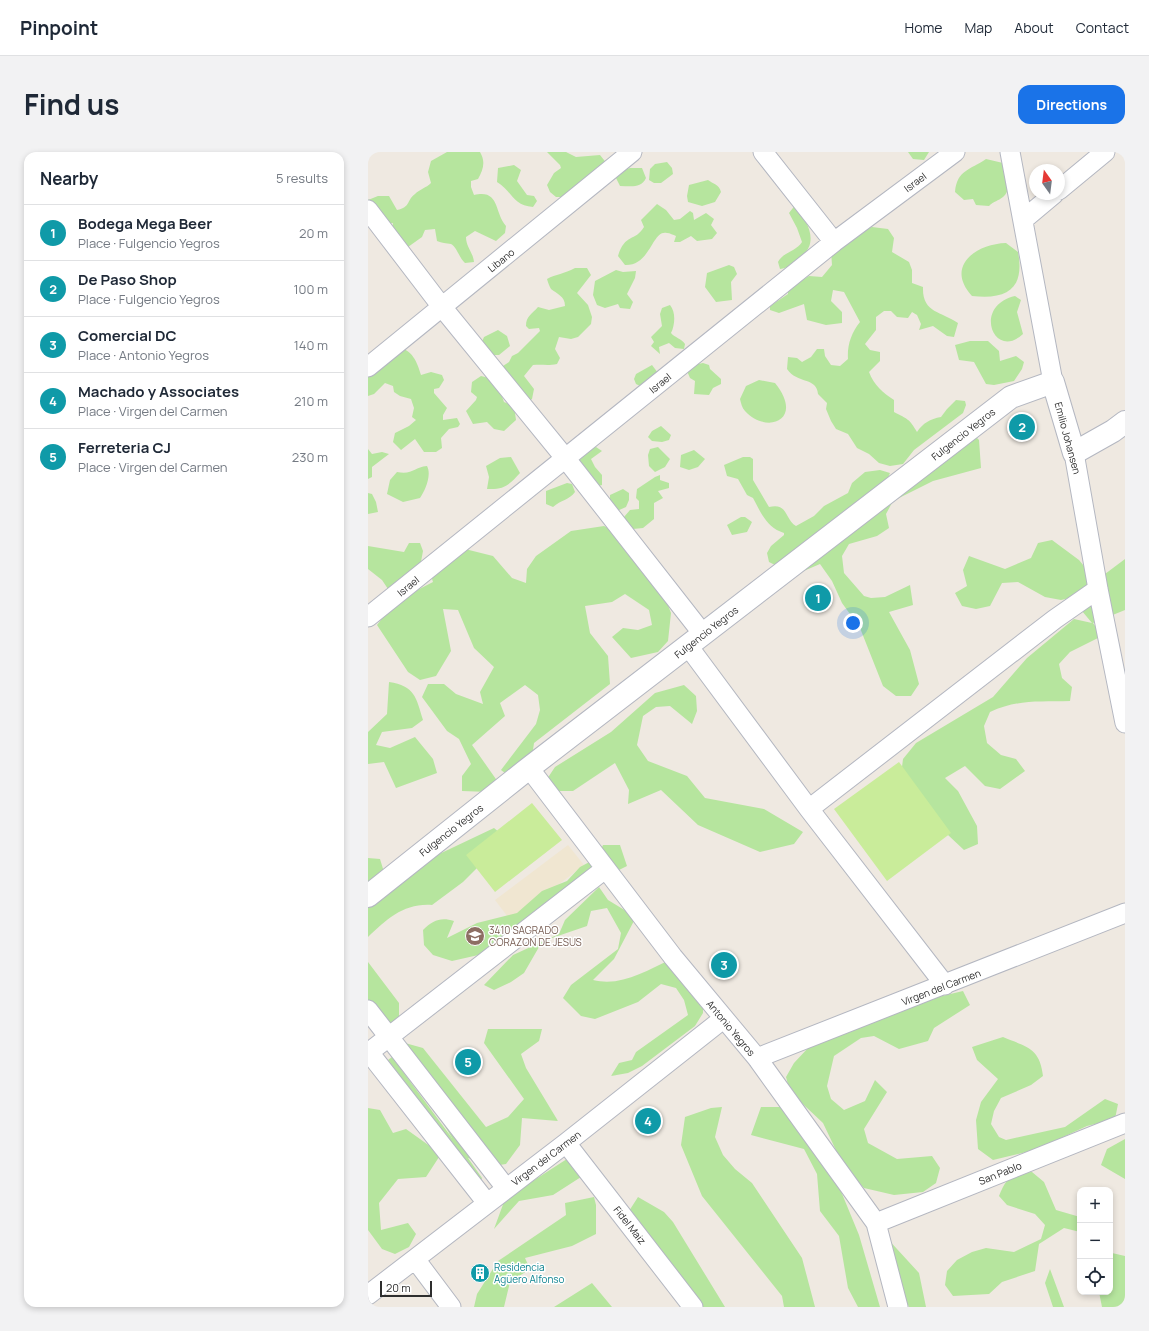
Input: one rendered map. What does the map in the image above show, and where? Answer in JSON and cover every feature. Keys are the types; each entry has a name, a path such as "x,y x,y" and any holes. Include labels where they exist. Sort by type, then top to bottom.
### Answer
{"street":[{"name":"Libano","path":"368,367 632,152"},
{"path":"763,152 834,242"},
{"name":"Israel","path":"368,617 834,242 955,152"},
{"name":"Emilio Johansen","path":"1010,152 1053,382 1074,453 1098,589 1125,723"},
{"path":"1065,185 1105,152"},
{"path":"1023,220 1047,200"},
{"path":"368,210 442,307 566,459 695,640 809,809 945,985"},
{"name":"Fulgencio Yegros","path":"368,896 529,768 1011,397 1053,382"},
{"path":"1074,453 1113,431 1125,422"},
{"path":"809,809 1055,619 1098,589"},
{"name":"Antonio Yegros","path":"529,768 605,869 723,1019 757,1058 876,1223 898,1307"},
{"path":"487,1203 368,1052 605,869"},
{"name":"Virgen del Carmen","path":"757,1058 1125,913"},
{"path":"368,1010 506,1188"},
{"name":"Virgen del Carmen","path":"368,1295 566,1143 723,1019"},
{"name":"San Pablo","path":"876,1223 1125,1123"},
{"name":"Fidel Maiz","path":"566,1143 693,1307"},
{"path":"415,1259 451,1307"}],"shaded area":[{"path":"568,845 584,865 511,921 495,900"}],"green space":[{"path":"447,152 480,152 483,159 482,169 478,179 471,181 471,187 474,195 488,195 492,198 506,226 505,233 496,241 475,231 466,237 474,262 465,263 453,245 437,241 435,229 425,230 422,237 408,247 392,230 393,223 383,225 368,215 368,200 378,196 389,196 397,210 404,207 415,194 431,183 428,172 431,161"},
{"path":"547,152 566,152 576,157 600,155 608,165 563,197 556,197 550,192 547,185 554,173 561,168 560,165"},
{"path":"908,152 929,152 924,160 913,159"},
{"path":"986,159 1003,163 1008,185 1006,194 989,206 976,205 973,199 964,200 955,192 958,179 961,175 965,171"},
{"path":"667,162 672,168 673,174 661,183 654,183 649,180 650,169 655,164"},
{"path":"514,165 521,170 517,181 527,195 534,196 537,201 533,207 521,204 497,182 498,168"},
{"path":"630,168 642,168 646,178 644,182 638,185 620,186 616,178 621,171"},
{"path":"708,180 717,186 721,192 715,202 702,206 688,202 687,196 689,185"},
{"path":"657,204 666,210 674,220 680,219 690,211 693,213 694,220 706,213 714,219 711,225 717,233 712,239 697,241 691,236 680,242 674,242 676,236 668,233 662,233 658,236 640,260 634,264 625,265 618,256 621,249 627,241 641,232 644,227 641,220"},
{"path":"796,204 808,225 811,239 806,253 795,263 780,269 778,262 780,259 797,248 802,242 789,213"},
{"path":"872,227 888,229 894,238 892,252 909,262 912,270 912,283 923,287 924,296 929,307 958,323 954,337 947,336 933,326 919,330 921,324 917,315 912,312 908,318 897,317 891,311 884,311 876,317 876,330 865,344 870,350 880,352 880,361 869,372 873,381 894,400 894,412 907,419 917,432 927,422 941,417 956,400 965,401 966,405 963,413 914,450 903,464 890,466 879,463 869,454 857,448 848,434 836,429 826,409 827,403 818,394 814,385 796,377 787,369 788,357 797,358 802,362 811,357 817,349 824,349 825,356 831,365 840,366 848,359 850,340 860,322 844,292 833,290 831,301 842,312 842,323 826,325 807,320 804,304 779,313 770,310 770,306 788,294 788,289 809,276 822,277 832,265 831,251 852,232"},
{"path":"1006,243 1018,252 1019,275 1016,283 1004,294 984,297 972,296 964,285 962,276 963,267 967,259 974,253 984,248 995,244"},
{"path":"729,265 734,267 737,274 731,282 732,300 716,302 705,287 707,273"},
{"path":"575,268 587,268 591,275 577,293 588,305 592,317 591,324 578,337 571,339 559,337 555,349 560,358 557,364 533,365 524,376 534,389 532,399 528,402 500,368 509,362 512,356 518,353 540,331 539,328 529,329 526,326 528,317 538,307 549,310 565,306 564,300 551,289 547,279"},
{"path":"616,270 623,272 636,271 635,278 627,294 633,302 630,309 620,308 618,304 605,308 597,305 593,295 595,281"},
{"path":"1015,296 1021,300 1017,312 1023,334 1013,341 1003,341 996,336 992,329 991,320 994,310 1002,302"},
{"path":"670,305 673,311 674,319 671,333 685,344 684,349 675,348 669,343 659,347 660,354 651,346 654,342 651,337 662,326 660,314 662,308"},
{"path":"498,330 507,336 510,346 499,355 489,355 481,344 484,337"},
{"path":"970,341 988,341 999,351 1000,361 1016,356 1024,362 1022,369 1014,381 994,385 986,384 974,362 959,360 955,345"},
{"path":"398,347 403,348 410,353 418,365 421,375 431,372 442,375 444,380 439,388 434,389 434,393 447,408 443,415 443,420 457,418 460,424 458,427 449,429 441,438 442,448 436,452 424,452 415,439 401,450 393,442 395,433 409,426 416,420 412,417 414,408 411,399 400,396 394,392 393,386 385,383 374,394 368,396 368,358"},
{"path":"703,363 709,365 710,369 721,379 721,384 713,388 709,395 694,394 695,381 690,378 687,371 693,365"},
{"path":"652,365 658,373 640,386 636,384 634,379 636,374"},
{"path":"481,376 489,378 501,394 504,402 514,406 516,420 504,431 494,429 487,422 473,424 466,411 477,397 471,392 472,382"},
{"path":"759,380 775,383 783,396 786,406 784,414 780,420 763,422 754,418 743,408 740,399 746,386"},
{"path":"661,426 671,435 669,440 662,442 652,441 648,437 652,431"},
{"path":"975,436 979,440 981,468 933,481 893,501 886,514 889,528 877,536 849,544 842,556 844,573 864,596 871,598 885,597 910,585 913,605 889,612 910,650 919,684 911,696 896,696 883,686 860,628 842,603 832,581 820,564 792,576"},
{"path":"596,447 602,451 591,459 595,467 602,475 602,485 594,487 574,462 590,449"},
{"path":"658,447 670,459 665,467 655,472 649,466 648,455 650,449"},
{"path":"368,449 372,454 382,452 389,454 372,467 372,477 368,479"},
{"path":"694,450 705,459 698,467 689,470 680,467 681,455"},
{"path":"511,457 520,473 513,481 502,488 487,489 489,477 486,466 500,458"},
{"path":"743,457 750,457 753,459 753,480 769,507 775,506 783,509 792,523 796,526 814,516 824,506 848,493 852,483 865,472 880,470 890,473 887,480 777,566 769,562 767,553 771,546 784,535 784,533 773,528 769,524 753,498 747,495 738,479 727,476 724,465"},
{"path":"427,466 429,474 426,487 420,498 403,502 387,494 390,480 397,472 410,472"},
{"path":"660,475 660,480 669,483 669,488 658,491 663,498 654,503 654,519 643,528 633,529 625,523 624,517 630,510 639,509 639,501 636,498 637,489"},
{"path":"567,483 572,484 575,492 573,495 553,507 546,504 546,491"},
{"path":"623,489 629,493 629,500 626,507 617,511 610,502 610,495"},
{"path":"368,493 372,494 376,502 378,512 368,514"},
{"path":"741,517 745,517 752,522 747,532 732,535 727,525"},
{"path":"604,526 645,546 671,613 668,641 658,652 631,658 612,637 623,628 638,630 652,625 649,610 625,594 612,602 585,606 590,633 608,656 610,684 534,743 532,757 513,779 501,770 536,724 540,710 538,695 525,685 500,703 505,716 472,745 498,782 489,792 462,791 462,776 471,764 459,739 447,731 422,697 428,684 444,684 456,694 483,704 480,692 494,667 474,648 458,610 443,609 451,651 436,676 420,680 408,672 377,625 394,602 433,582 429,569 465,549 493,556 512,578 526,583 527,569 536,556 571,531"},
{"path":"1052,540 1079,560 1088,571 1089,586 1125,559 1125,610 1093,623 1102,636 1070,652 1059,664 1062,678 1072,687 1070,701 1038,701 1019,703 990,712 984,726 987,743 1001,755 1016,759 1025,771 1000,789 985,786 965,766 945,778 958,791 977,826 978,844 964,850 916,805 901,775 903,759 916,743 993,697 1027,658 1074,619 1092,623 1077,605 1078,596 1061,600 1045,597 1018,582 1002,583 990,606 976,609 962,606 955,593 967,586 963,570 969,556 1005,569 1031,558 1038,543"},
{"path":"409,543 420,543 423,551 420,567 388,589 382,580 368,569 368,546 404,552"},
{"path":"389,682 404,686 413,694 423,720 412,728 382,732 376,745 390,748 415,737 433,759 437,773 396,788 384,762 368,764 368,732 387,714"},
{"path":"684,685 696,696 697,711 692,724 670,706 656,707 643,716 637,745 648,761 687,776 705,798 764,809 803,832 794,844 760,852 698,825 661,790 628,804 629,790 615,763 573,791 556,791 547,779 555,767 611,732 655,693"},
{"path":"899,762 951,833 887,881 834,809"},
{"path":"532,803 562,840 495,892 466,855"},
{"path":"494,828 500,833 503,842 463,882 432,905 413,907 389,918 368,937 368,906 416,865"},
{"path":"603,845 620,845 627,866 613,873 496,951 452,961 433,955 424,945 423,930 437,920 445,919 454,921 447,938 477,923 517,913 542,891 567,881 580,867 597,858"},
{"path":"368,858 380,859 384,872 368,896"},
{"path":"599,887 608,900 636,917 614,959 593,980 603,982 623,980 670,960 703,998 703,1013 695,1026 642,1066 628,1073 611,1076 619,1063 632,1060 636,1052 688,1015 684,1000 676,988 661,984 638,1002 595,1019 581,1016 563,998 571,985 618,949 621,933 607,908 591,911 587,926 552,938 539,947 524,973 511,982 494,990 484,985 513,955 559,934 565,920"},
{"path":"368,962 399,1003 399,1026 393,1030 368,1015"},
{"path":"963,991 970,1005 934,1028 928,1041 899,1049 874,1036 861,1038 834,1056 827,1086 831,1099 844,1110 865,1101 875,1080 887,1092 864,1129 868,1143 897,1159 932,1156 940,1168 936,1183 923,1192 894,1195 864,1188 843,1165 823,1123 790,1092 786,1077 794,1063 823,1032 871,1013"},
{"path":"488,1029 542,1029 539,1041 521,1054 526,1068 558,1121 522,1118 520,1145 506,1164 493,1166 468,1158 482,1178 481,1181 479,1181 388,1060 392,1057 452,1138 402,1055 405,1043 423,1048 486,1127 508,1117 524,1099 484,1043"},
{"path":"1003,1037 1031,1050 1039,1060 1043,1076 1031,1085 1001,1098 994,1111 991,1124 999,1137 1006,1140 1065,1127 1105,1099 1118,1104 1115,1119 1087,1126 1035,1150 993,1160 978,1149 976,1120 981,1102 998,1079 977,1060 972,1047"},
{"path":"722,1107 715,1137 723,1155 735,1169 752,1183 802,1258 815,1307 784,1307 782,1296 702,1196 681,1145 685,1117 711,1108"},
{"path":"761,1107 784,1107 824,1150 859,1235 880,1307 858,1307 848,1288 839,1236 820,1211 817,1174 804,1149 751,1135"},
{"path":"368,1108 380,1110 393,1133 406,1129 441,1154 426,1177 398,1179 379,1203 381,1230 408,1223 416,1234 409,1247 395,1254 382,1249 368,1230"},
{"path":"1125,1139 1125,1179 1101,1165 1107,1149"},
{"path":"570,1157 581,1177 553,1195 519,1201 494,1229 505,1199"},
{"path":"1032,1172 1044,1182 1056,1210 1077,1216 1077,1231 1064,1228 1039,1244 1035,1271 1002,1282 989,1294 953,1296 945,1285 947,1271 957,1260 972,1252 986,1248 1014,1252 1041,1239 1045,1225 1035,1214 1007,1205 999,1196 1007,1181 1015,1175"},
{"path":"594,1197 596,1205 596,1234 572,1246 525,1258 530,1269 510,1282 504,1307 474,1307 477,1294 498,1261 566,1215 565,1203"},
{"path":"638,1197 664,1212 673,1222 725,1307 697,1307 622,1222"},
{"path":"886,1237 919,1273 926,1307 909,1307 891,1269"},
{"path":"1113,1253 1125,1256 1125,1307 1102,1307 1100,1295 1113,1295"},
{"path":"1050,1269 1064,1307 1053,1307 1045,1283"},
{"path":"592,1283 612,1307 554,1307"}],"place":[{"name":"De Paso Shop","path":"1022,427"},
{"name":"Bodega Mega Beer","path":"818,598"},
{"name":"3410 SAGRADO CORAZON DE JESUS","path":"475,936"},
{"name":"Comercial DC","path":"724,965"},
{"name":"Ferreteria CJ","path":"468,1062"},
{"name":"Machado y Associates","path":"648,1121"},
{"name":"Residencia Agüero Alfonso","path":"480,1273"}]}
